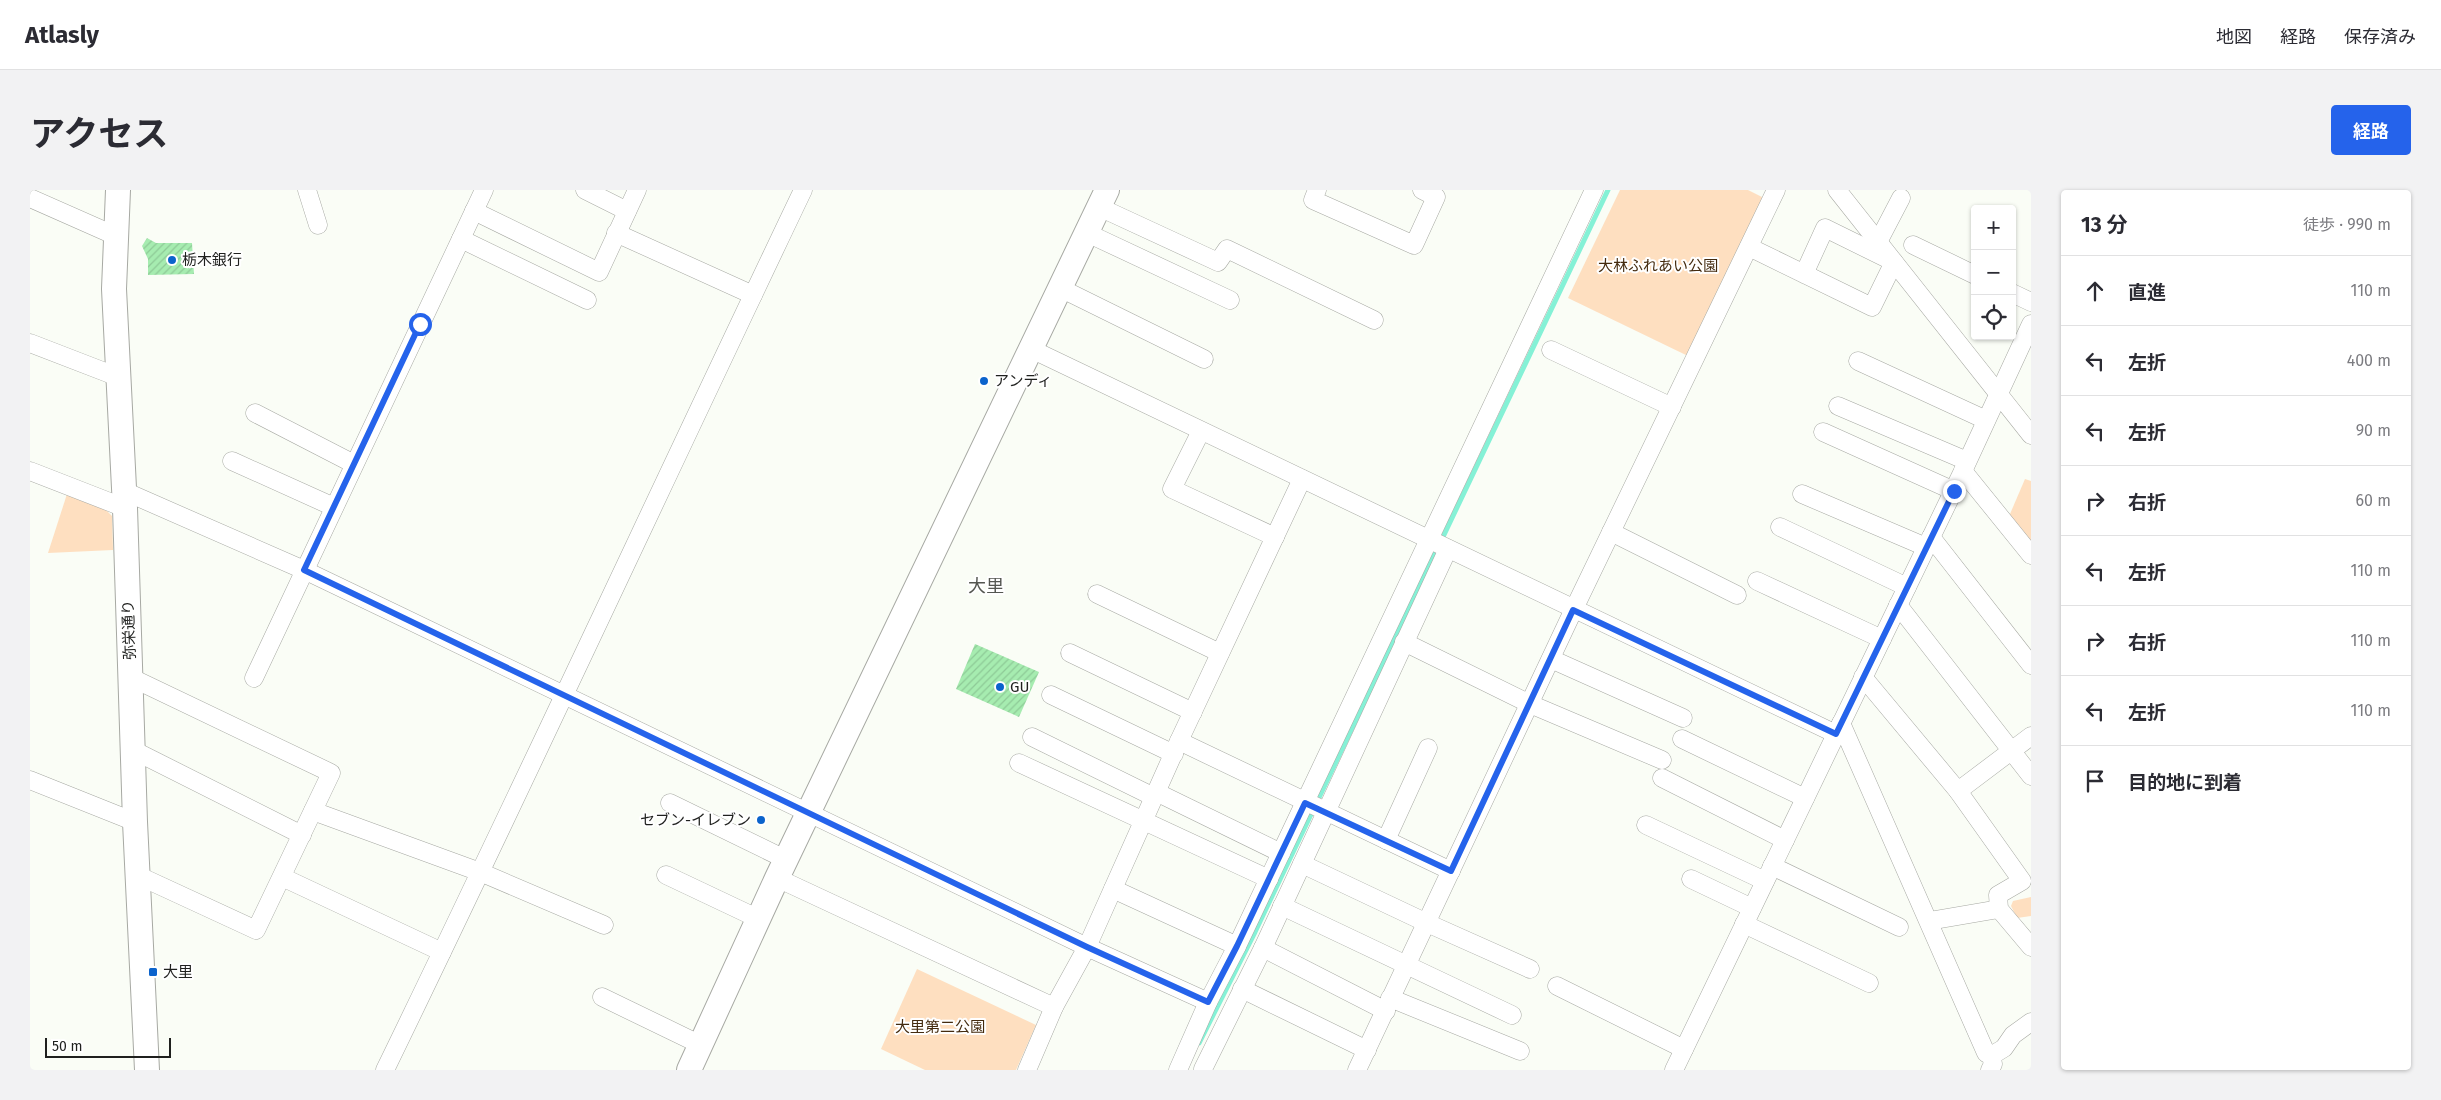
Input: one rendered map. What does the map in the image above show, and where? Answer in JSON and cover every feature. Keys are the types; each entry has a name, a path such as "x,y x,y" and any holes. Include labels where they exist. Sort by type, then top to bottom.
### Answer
{"street":[{"name":"弥栄通り","path":"118,190 114,289 125,499 132,750 147,1070"},
{"path":"307,190 318,226"},
{"path":"254,678 484,190"},
{"path":"585,190 627,210"},
{"path":"474,211 598,272 637,190"},
{"path":"385,1070 566,694 613,588 803,190"},
{"path":"1317,190 1313,200 1414,245 1436,197 1422,190"},
{"path":"1178,1070 1208,1002 1269,879 1594,190"},
{"path":"1357,1070 1573,610 1776,190"},
{"path":"1837,190 2031,435"},
{"path":"30,198 116,236"},
{"path":"1878,242 1901,198"},
{"path":"689,1070 782,869 1103,199 1218,262 1227,249 1374,320"},
{"path":"1804,274 1825,228 1894,262"},
{"path":"616,233 753,295"},
{"path":"1087,233 1230,300"},
{"path":"461,238 587,300"},
{"path":"1913,246 1971,273"},
{"path":"1749,248 1872,307 1894,262"},
{"path":"1060,288 1204,359"},
{"path":"2016,295 2031,302"},
{"path":"1674,1070 1954,491 2031,324"},
{"path":"30,343 118,377"},
{"path":"1031,349 1573,610 1838,728 1929,921 1990,1063 2013,1035 2031,1022"},
{"path":"1552,350 1672,407"},
{"path":"1858,361 1986,420"},
{"path":"1838,406 1965,466 2031,555"},
{"path":"255,413 354,464"},
{"path":"1201,431 1172,489 1275,537"},
{"path":"1824,432 1954,491"},
{"path":"232,461 334,507"},
{"path":"30,471 125,499 304,570 566,694 1087,947 1208,1002"},
{"path":"1027,1070 1054,1007 1087,947 1176,748 1302,480"},
{"path":"1802,494 1929,542 2031,665"},
{"path":"1780,527 1907,587"},
{"path":"1612,532 1737,596"},
{"path":"1203,1069 1263,948 1448,549"},
{"path":"1757,581 1882,638"},
{"path":"1097,594 1220,653"},
{"path":"1898,606 2031,776"},
{"path":"1404,642 1530,704 1662,760"},
{"path":"1070,653 1193,712"},
{"path":"1551,659 1683,718"},
{"path":"130,677 331,773 256,930 137,875"},
{"path":"1863,677 1958,791 2022,881 1998,895 1999,909"},
{"path":"1051,695 1326,812 1451,871"},
{"path":"1958,791 2031,736"},
{"path":"1032,737 1281,853"},
{"path":"1682,739 1805,798"},
{"path":"1386,840 1428,748"},
{"path":"132,750 302,835"},
{"path":"1019,763 1269,879"},
{"path":"1662,778 1784,840"},
{"path":"30,780 135,822"},
{"path":"670,803 782,869 1054,1007"},
{"path":"313,812 480,872 604,925"},
{"path":"1646,825 1899,927"},
{"path":"1302,864 1427,924 1530,969"},
{"path":"666,874 759,919"},
{"path":"282,877 442,952"},
{"path":"1691,879 1752,908"},
{"path":"1113,889 1237,946"},
{"path":"1282,906 1512,1015"},
{"path":"1929,921 1999,909 2023,926 2031,947"},
{"path":"1744,924 1869,983"},
{"path":"1263,948 1388,1005 1520,1051"},
{"path":"1557,986 1684,1048"},
{"path":"1242,989 1367,1050"},
{"path":"602,997 701,1045"},
{"path":"1184,1070 1206,1070"}],"green space":[{"name":"大林ふれあい公園","path":"1620,190 1748,190 1764,198 1688,356 1568,298"},
{"path":"2025,479 2031,481 2031,551 2007,521"},
{"path":"67,494 102,506 112,516 113,550 48,553"},
{"path":"2031,897 2031,916 2017,918 2011,906 2013,901"},
{"name":"大里第二公園","path":"917,969 1036,1025 1016,1070 925,1070 881,1049"}],"building":[{"path":"147,238 156,243 192,243 194,274 148,275 148,259 142,246"},
{"path":"975,644 1039,672 1019,717 956,689"}],"waterway":[{"path":"1199,1043 1255,932 1608,190"}],"place":[{"name":"栃木銀行","path":"172,260"},
{"name":"アンディ","path":"984,381"},
{"name":"GU","path":"1000,687"},
{"name":"セブン-イレブン","path":"761,820"},
{"name":"大里","path":"153,972"}],"district":[{"name":"大里","path":"986,586"}],"route":[{"path":"420,324 304,570 566,694 1087,947 1208,1002 1237,946 1305,803 1451,871 1573,610 1836,734 1954,491"}]}
